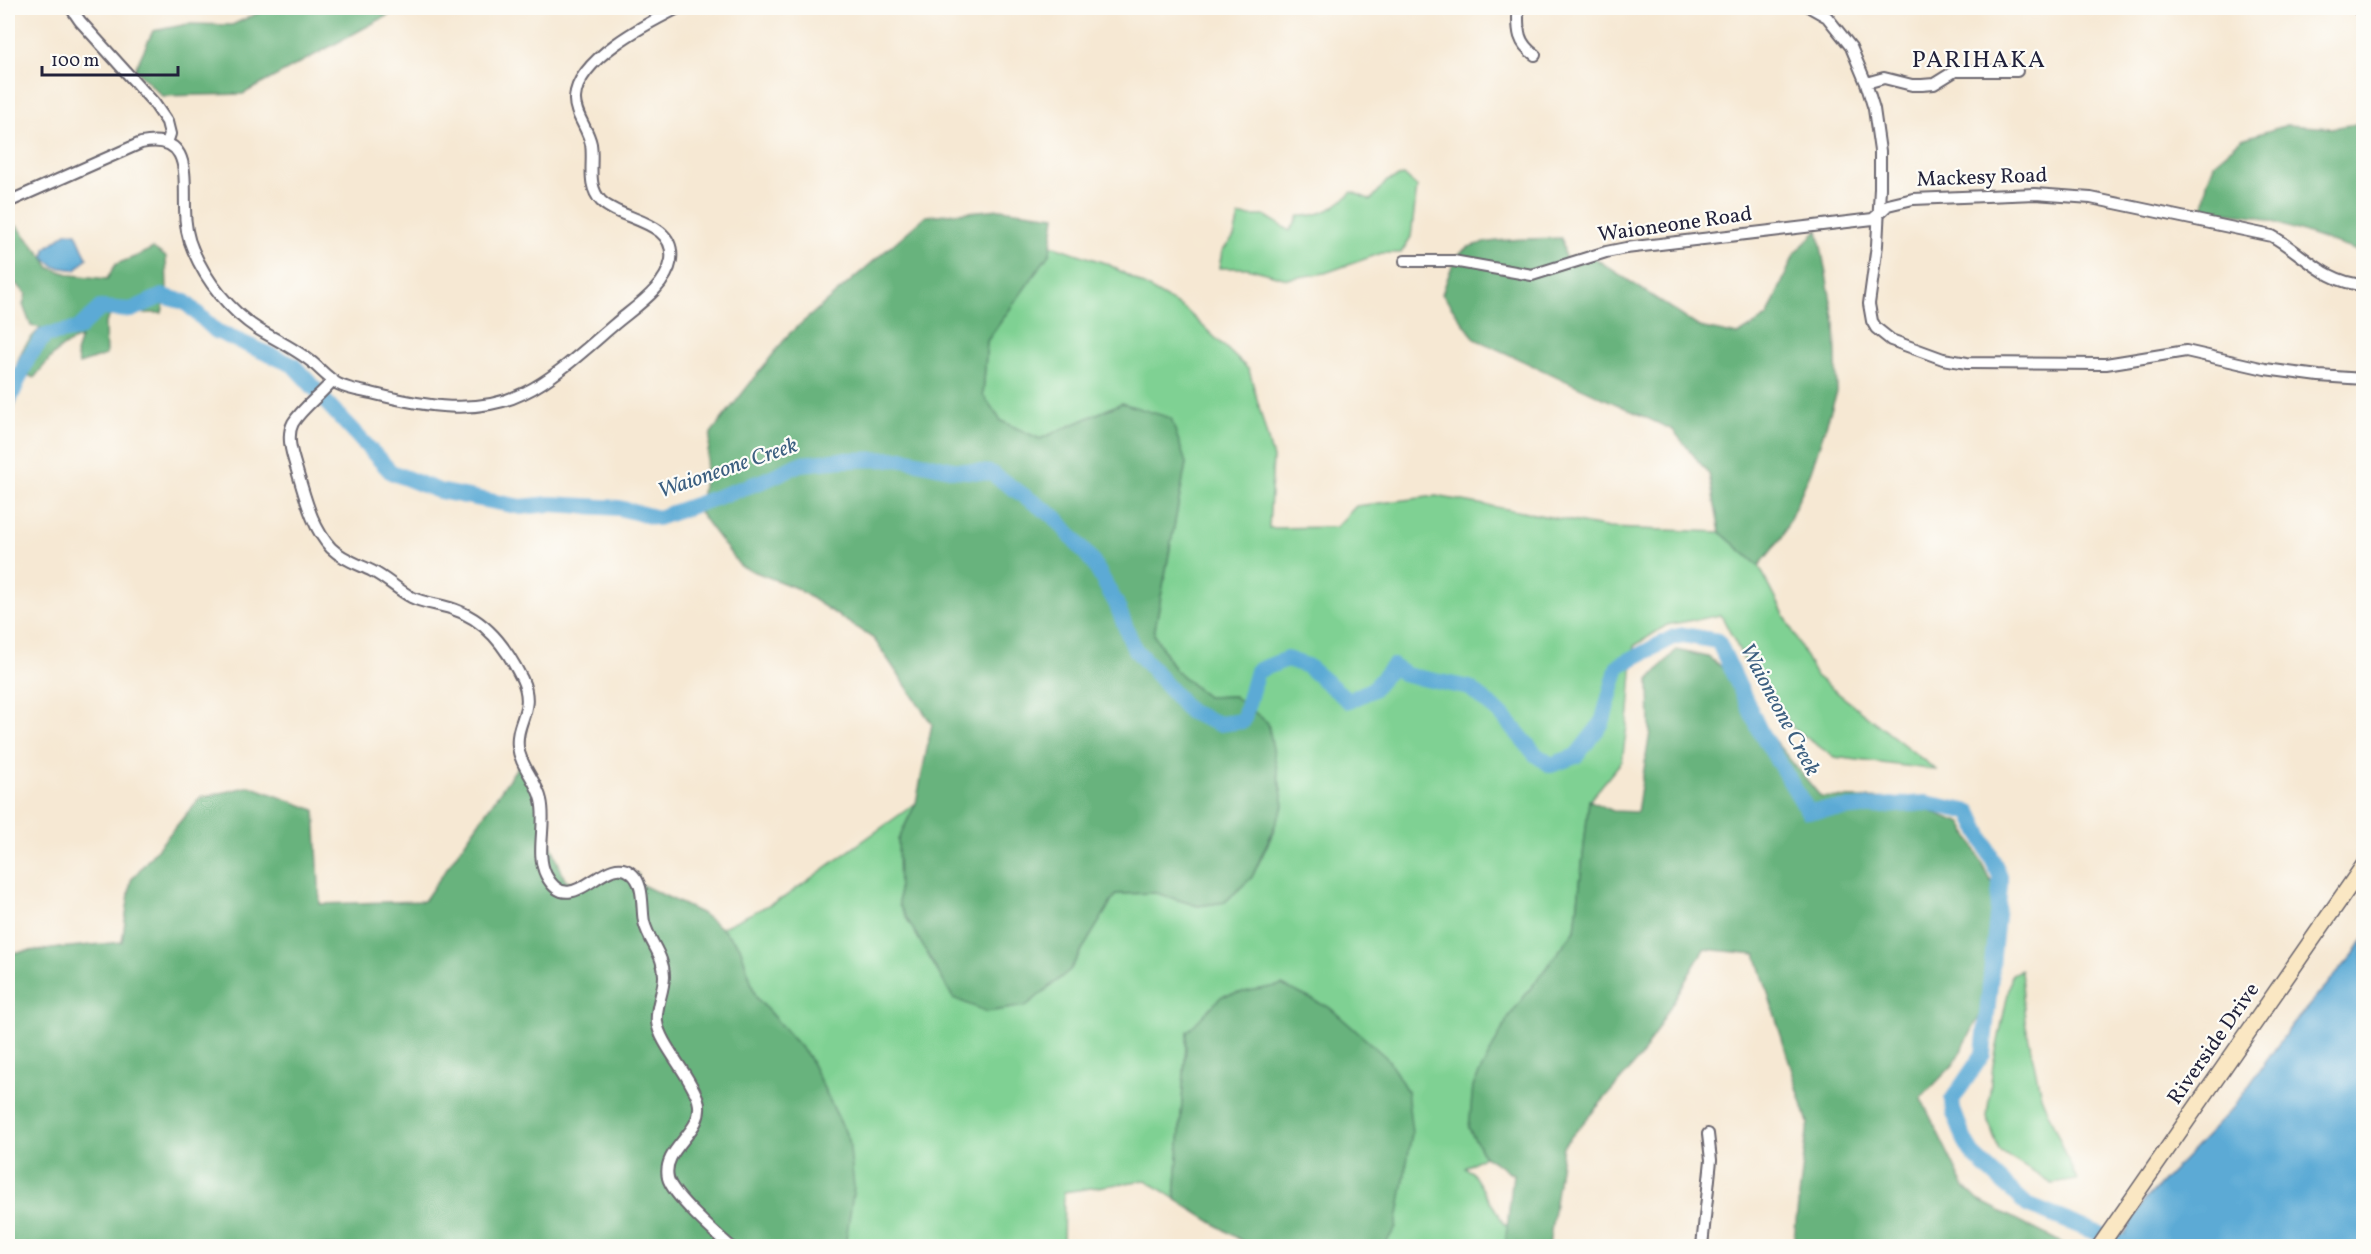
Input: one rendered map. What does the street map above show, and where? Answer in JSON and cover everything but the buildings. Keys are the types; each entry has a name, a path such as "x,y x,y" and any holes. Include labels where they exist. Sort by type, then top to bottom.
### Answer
{"main road":[{"name":"Riverside Drive","path":"2100,1246 2364,865"}],"street":[{"path":"71,8 154,103 167,122 170,134 167,143"},
{"path":"8,202 141,143 155,141 167,143 173,147 182,160 187,235 197,259 211,282 238,315 298,352 333,380 351,389 445,407 487,404 513,398 526,393 560,369 656,288 665,276 670,262 668,243 664,236 654,227 605,205 596,195 592,182 590,141 575,98 582,78 602,56 647,24 678,8"},
{"path":"1518,8 1520,41 1535,55"},
{"path":"1811,8 1827,17 1851,47 1866,83 1876,121 1880,151 1880,213 1869,296 1872,321 1882,334 1891,340 1956,362 2106,364 2186,351 2265,369 2364,379"},
{"path":"2357,8 2364,14"},
{"path":"1866,83 1884,78 1912,85 1934,84 1955,72 2017,70"},
{"name":"Mackesy Road","path":"1880,213 1888,205 1928,197 2035,194 2091,198 2271,236 2289,245 2315,268 2328,276 2352,284 2364,285"},
{"name":"Waioneone Road","path":"1405,261 1454,261 1532,275 1626,248 1873,219 1880,213"},
{"path":"333,380 299,416 291,429 291,450 314,521 334,551 387,579 410,596 459,611 472,618 495,636 503,646 523,681 527,694 527,708 518,735 518,749 541,799 542,862 545,874 555,886 562,890 576,891 615,869 627,870 637,879 641,891 644,920 663,966 663,986 657,1013 659,1030 692,1086 699,1105 695,1126 671,1158 667,1173 669,1181 710,1229 730,1246"},
{"path":"1702,1246 1711,1160 1708,1134"}],"green space":[{"path":"269,8 401,8 243,94 162,96 135,69 153,31 188,24 232,25"},
{"path":"2363,123 2363,253 2256,216 2203,210 2207,182 2215,162 2242,139 2287,125 2332,128"},
{"path":"1404,175 1417,187 1411,237 1401,253 1382,253 1325,273 1287,279 1248,268 1219,268 1222,251 1234,237 1239,216 1266,216 1290,231 1299,216 1314,215 1328,210 1352,192 1371,200 1387,181"},
{"path":"1000,209 1055,216 1050,253 987,341 983,395 1001,421 1040,439 1122,403 1171,418 1186,463 1154,634 1175,670 1207,697 1234,696 1268,723 1284,805 1252,877 1225,902 1198,906 1156,893 1116,894 1070,970 1026,1006 987,1012 953,998 899,905 898,840 916,803 932,724 874,639 796,588 740,566 699,512 711,433 789,334 926,216"},
{"path":"17,226 50,268 72,275 107,279 116,264 153,248 166,257 167,289 162,313 111,314 105,324 106,355 79,364 76,353 81,338 60,349 34,378 16,369 25,346 41,328 31,326 23,305 26,294 17,284 8,287 8,230"},
{"path":"1818,230 1835,323 1837,392 1811,471 1782,537 1759,566 1720,532 1709,474 1673,430 1475,339 1442,294 1457,257 1465,249 1498,241 1562,238 1565,258 1590,255 1699,327 1738,335 1767,317 1795,253"},
{"path":"1051,245 1108,264 1185,309 1249,370 1273,458 1269,528 1336,527 1356,506 1436,496 1609,528 1720,532 1759,566 1816,676 1936,770 1834,757 1793,728 1749,669 1721,615 1667,625 1634,646 1629,712 1622,761 1589,801 1575,930 1508,1018 1469,1128 1484,1156 1465,1168 1472,1172 1505,1225 1546,1223 1540,1246 1362,1246 1187,1032 1175,1199 1146,1180 1064,1192 1063,1246 845,1246 849,1140 808,1056 756,997 740,947 721,928 783,898 916,803 898,840 1070,970 1115,894 1156,893 1198,906 1225,902 1252,877 1275,829 1234,696 1207,697 1175,670 1154,634 1186,463 1122,403 1040,439 1001,421 983,395 987,341 1024,289"},
{"path":"1676,650 1708,657 1740,681 1768,733 1821,797 1898,799 1962,823 1993,885 1990,997 1954,1064 1921,1098 1964,1186 1978,1200 2065,1246 1793,1246 1808,1123 1756,954 1704,949 1640,1058 1563,1146 1549,1246 1505,1246 1513,1174 1484,1156 1469,1128 1473,1086 1508,1018 1575,930 1589,800 1613,811 1637,812 1650,732 1649,680"},
{"path":"525,756 542,804 547,834 565,880 577,883 600,879 616,873 638,874 640,884 701,913 721,928 740,947 756,997 808,1056 849,1140 854,1187 845,1246 8,1246 8,953 122,942 131,880 200,798 250,786 315,810 320,904 424,901"},
{"path":"2021,970 2025,1021 2041,1096 2077,1180 2052,1184 1999,1151 1987,1117 1993,1065 2012,974"},
{"path":"1282,985 1330,1008 1388,1059 1407,1091 1412,1133 1396,1227 1384,1246 1250,1246 1175,1199 1187,1032 1222,996"}],"water":[{"path":"67,232 76,233 87,258 76,270 56,267 44,258 45,249"},
{"path":"2363,939 2363,1245 2117,1246 2146,1199 2233,1108 2292,1025 2353,955"}],"waterway":[{"name":"Waioneone Creek","path":"8,403 28,358 45,335 78,329 100,308 131,310 162,296 185,302 216,331 293,365 316,390"},
{"name":"Waioneone Creek","path":"324,400 391,472 439,491 521,507 550,504 619,508 658,518 763,481 800,464 843,460 904,459 954,470 991,473 1055,517 1093,562 1116,603 1134,648 1190,712 1219,724 1243,721 1257,671 1287,659 1307,666 1349,701 1373,689 1393,666 1406,675 1470,688 1504,717 1536,755 1551,765 1576,756 1602,723 1618,666 1674,637 1683,635 1718,641 1761,733 1808,811 1926,803 1970,812 2000,876 2000,886 1983,1054 1952,1100 1953,1110 1965,1141 1974,1156 2027,1205 2130,1246"}],"district":[{"name":"PARIHAKA","path":"1979,61"}]}
